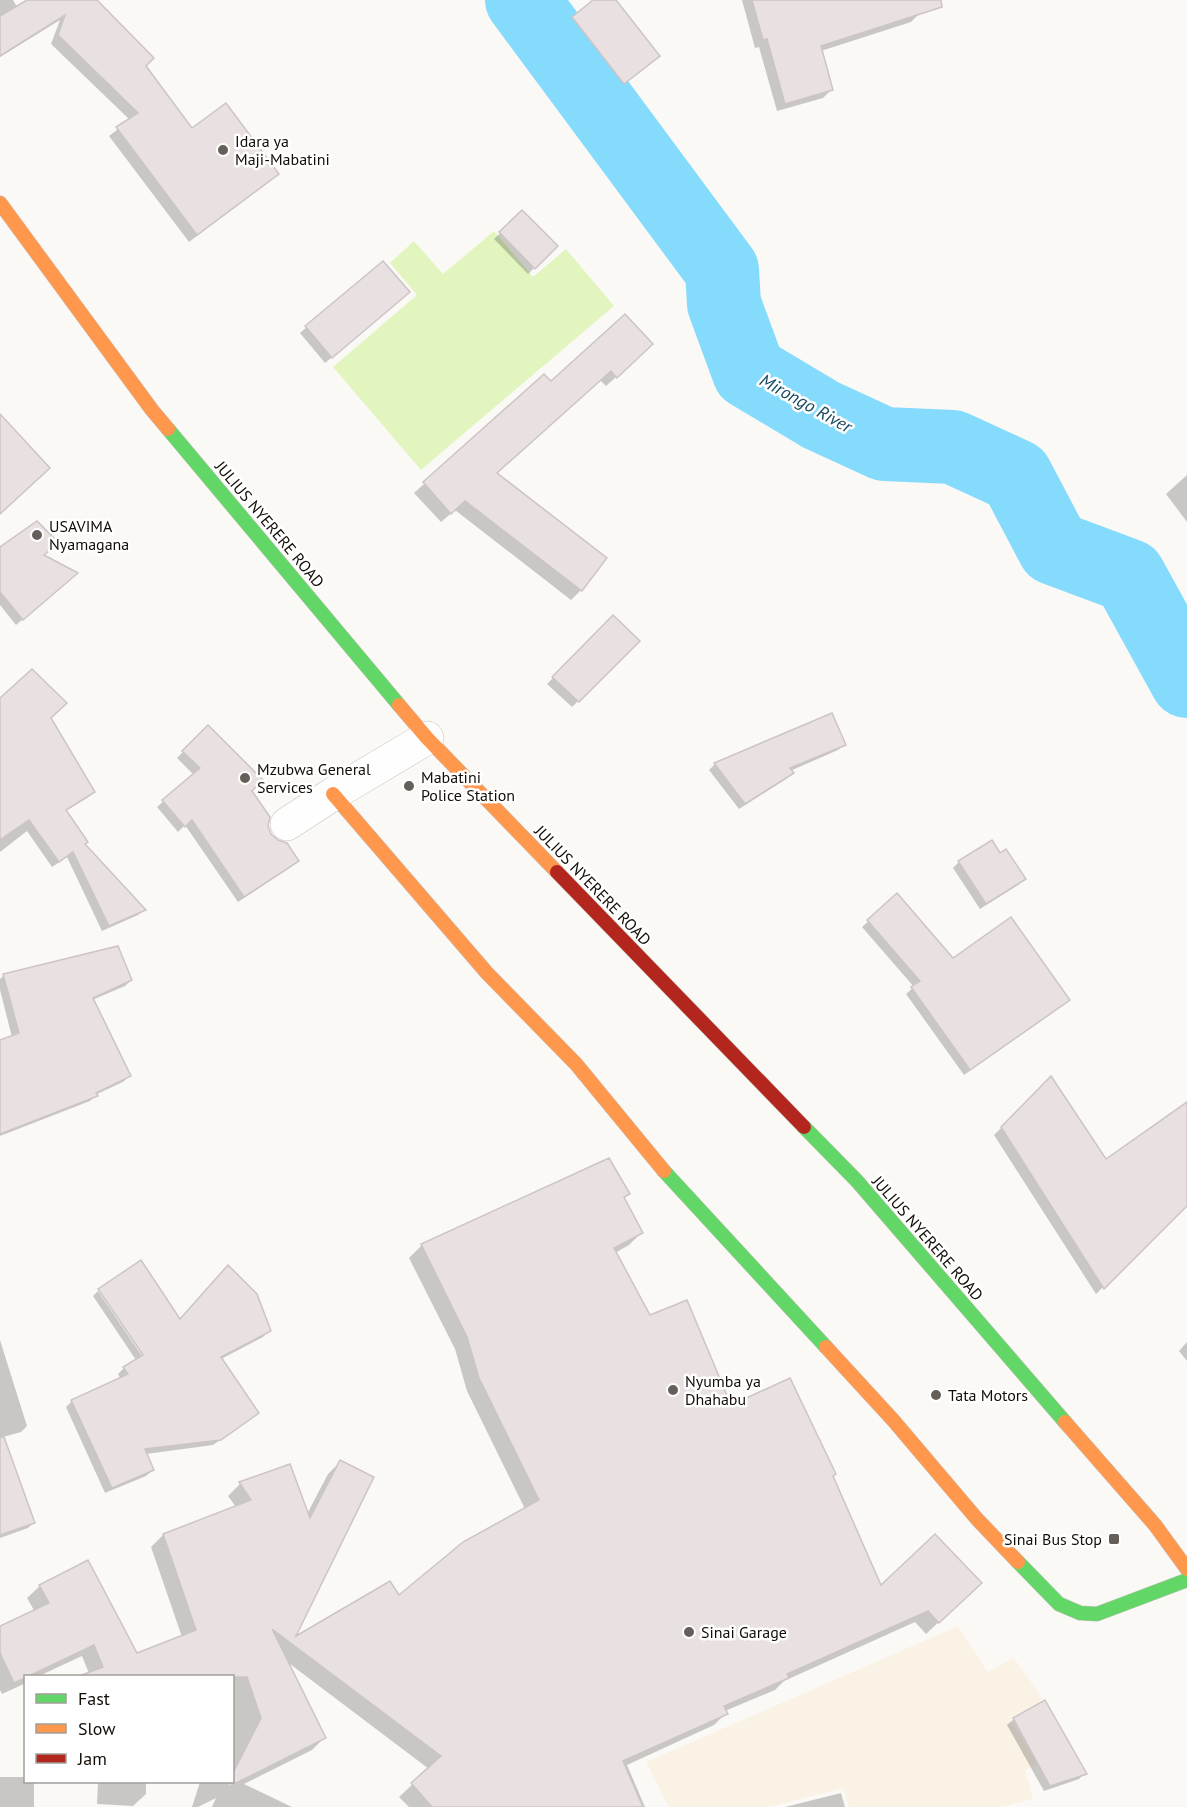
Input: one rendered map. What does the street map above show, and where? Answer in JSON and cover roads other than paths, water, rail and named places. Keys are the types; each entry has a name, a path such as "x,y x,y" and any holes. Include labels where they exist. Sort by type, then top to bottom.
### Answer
{"main road":[{"name":"JULIUS NYERERE ROAD","path":"0,203 152,410 427,738 856,1181 1155,1525 1187,1569"},
{"path":"333,794 488,973 576,1064 656,1162 893,1420 977,1519 1059,1604 1080,1613 1097,1614 1187,1580"}],"street":[{"path":"287,824 427,738"}],"waterway":[{"name":"Mirongo River","path":"522,0 722,270 724,304 749,372 821,415 884,444 953,447 1016,476 1054,548 1129,576 1187,681"}],"place":[{"name":"Idara ya Maji-Mabatini","path":"223,150"},
{"name":"USAVIMA Nyamagana","path":"37,535"},
{"name":"Mzubwa General Services","path":"245,778"},
{"name":"Mabatini Police Station","path":"409,786"},
{"name":"Nyumba ya Dhahabu","path":"673,1390"},
{"name":"Tata Motors","path":"936,1395"},
{"name":"Sinai Bus Stop","path":"1114,1539"},
{"name":"Sinai Garage","path":"689,1632"}]}
